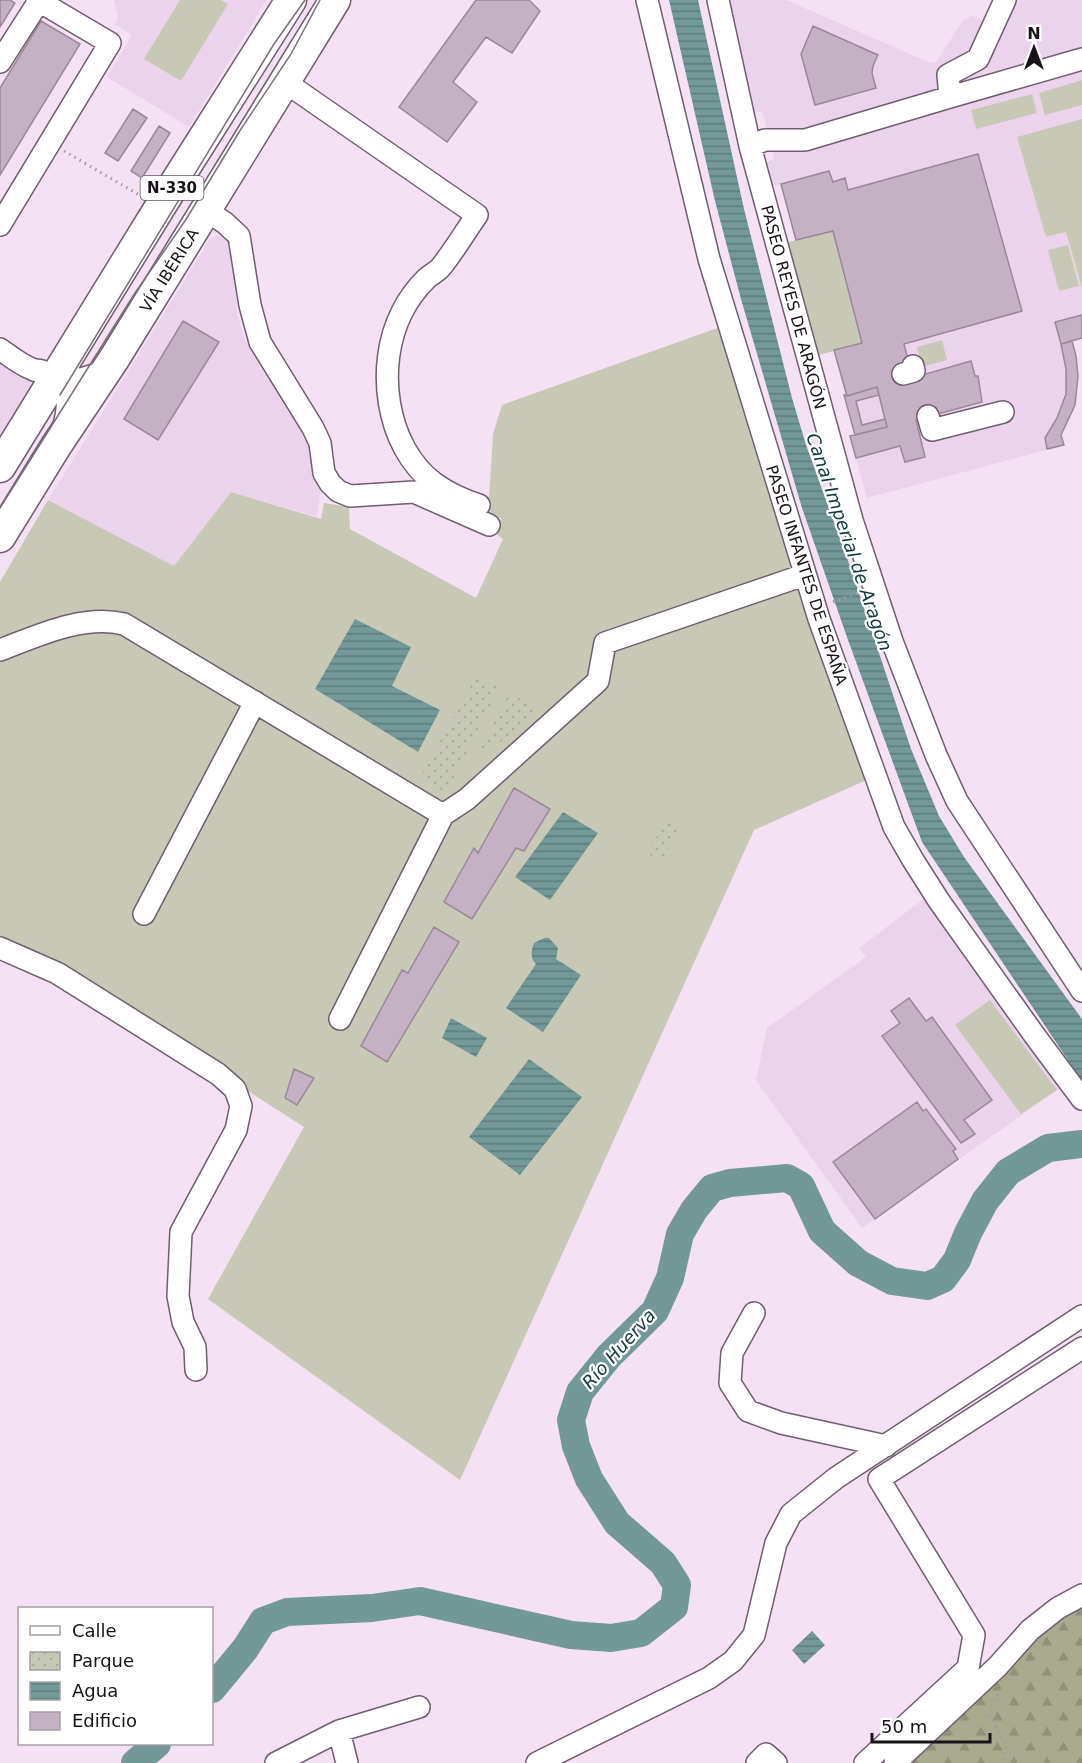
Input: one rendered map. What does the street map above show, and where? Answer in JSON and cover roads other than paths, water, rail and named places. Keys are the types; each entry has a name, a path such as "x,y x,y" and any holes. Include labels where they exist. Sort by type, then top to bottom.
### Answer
{"highway":[{"name":"N-330","path":"0,467 49,375 165,199 291,0"},
{"name":"VÍA IBÉRICA","path":"0,537 56,446 107,371 335,0"}],"street":[{"name":"PASEO INFANTES DE ESPAÑA","path":"647,0 709,259 804,575 901,841 939,901 1081,1097"},
{"name":"PASEO REYES DE ARAGÓN","path":"718,0 750,146 852,520 889,632 936,755 957,801 1082,991"},
{"path":"950,97 948,75 978,59 1005,0"},
{"path":"0,62 38,1 110,43 0,225"},
{"path":"750,146 765,140 805,140 1082,59"},
{"path":"285,82 477,215 440,268 426,279 402,312 394,330 389,351 388,371 393,417 400,439 424,487 489,525"},
{"path":"206,210 225,223 239,237 250,305 260,342 313,428 320,443 324,473 330,483 338,491 350,495 424,487 479,505"},
{"path":"0,340 38,362 64,388 68,399 67,415 56,446"},
{"path":"0,349 33,370 49,375 81,379 107,371"},
{"path":"928,416 932,430 1003,412"},
{"path":"340,1019 443,816 467,799 598,681 605,643 804,575"},
{"path":"7,643 85,623 112,621 124,624 443,816"},
{"path":"144,914 255,702"},
{"path":"0,948 57,973 218,1074 235,1089 241,1106 236,1130 181,1232 178,1296 183,1322 195,1347 196,1370"},
{"path":"754,1313 732,1353 730,1383 748,1411 781,1423 886,1446"},
{"path":"537,1763 709,1678 733,1661 754,1635 776,1543 791,1514 836,1478 1082,1316"},
{"path":"865,1763 968,1668 974,1635 879,1479 1082,1348"},
{"path":"895,1763 998,1666 1030,1630 1058,1608 1082,1595"},
{"path":"276,1763 339,1731 419,1707"},
{"path":"339,1731 347,1763"},
{"path":"757,1763 766,1754 776,1763"}],"water":[{"name":"Canal Imperial de Aragón","path":"669,0 698,0 744,209 792,398 806,445 851,569 911,749 939,816 964,857 1082,1019 1082,1081 922,842 802,508 715,201"},
{"path":"355,619 411,647 392,686 440,710 418,752 315,689"},
{"path":"563,812 598,833 550,900 515,877"},
{"path":"549,938 558,948 556,959 581,975 543,1032 506,1008 536,964 532,954 534,943"},
{"path":"451,1018 487,1038 476,1057 442,1038"},
{"path":"529,1059 582,1097 520,1175 469,1137"},
{"path":"812,1631 825,1645 804,1664 792,1650"}],"waterway":[{"name":"Río Huerva","path":"213,1688 245,1649 263,1621 287,1612 372,1608 420,1601 571,1635 611,1638 641,1633 674,1607 677,1585 663,1563 617,1523 589,1479 576,1446 571,1420 580,1392 609,1356 655,1311 670,1278 680,1234 694,1210 712,1188 730,1183 787,1178 801,1186 822,1231 858,1263 892,1281 927,1286 943,1279 957,1260 985,1201 1008,1172 1048,1148 1082,1144"},
{"name":"Río Huerva","path":"135,1763 156,1745"}],"tram line":[{"path":"60,395 274,44 305,0"},
{"path":"0,508 135,293 185,221 241,129 291,54 320,0"}]}
